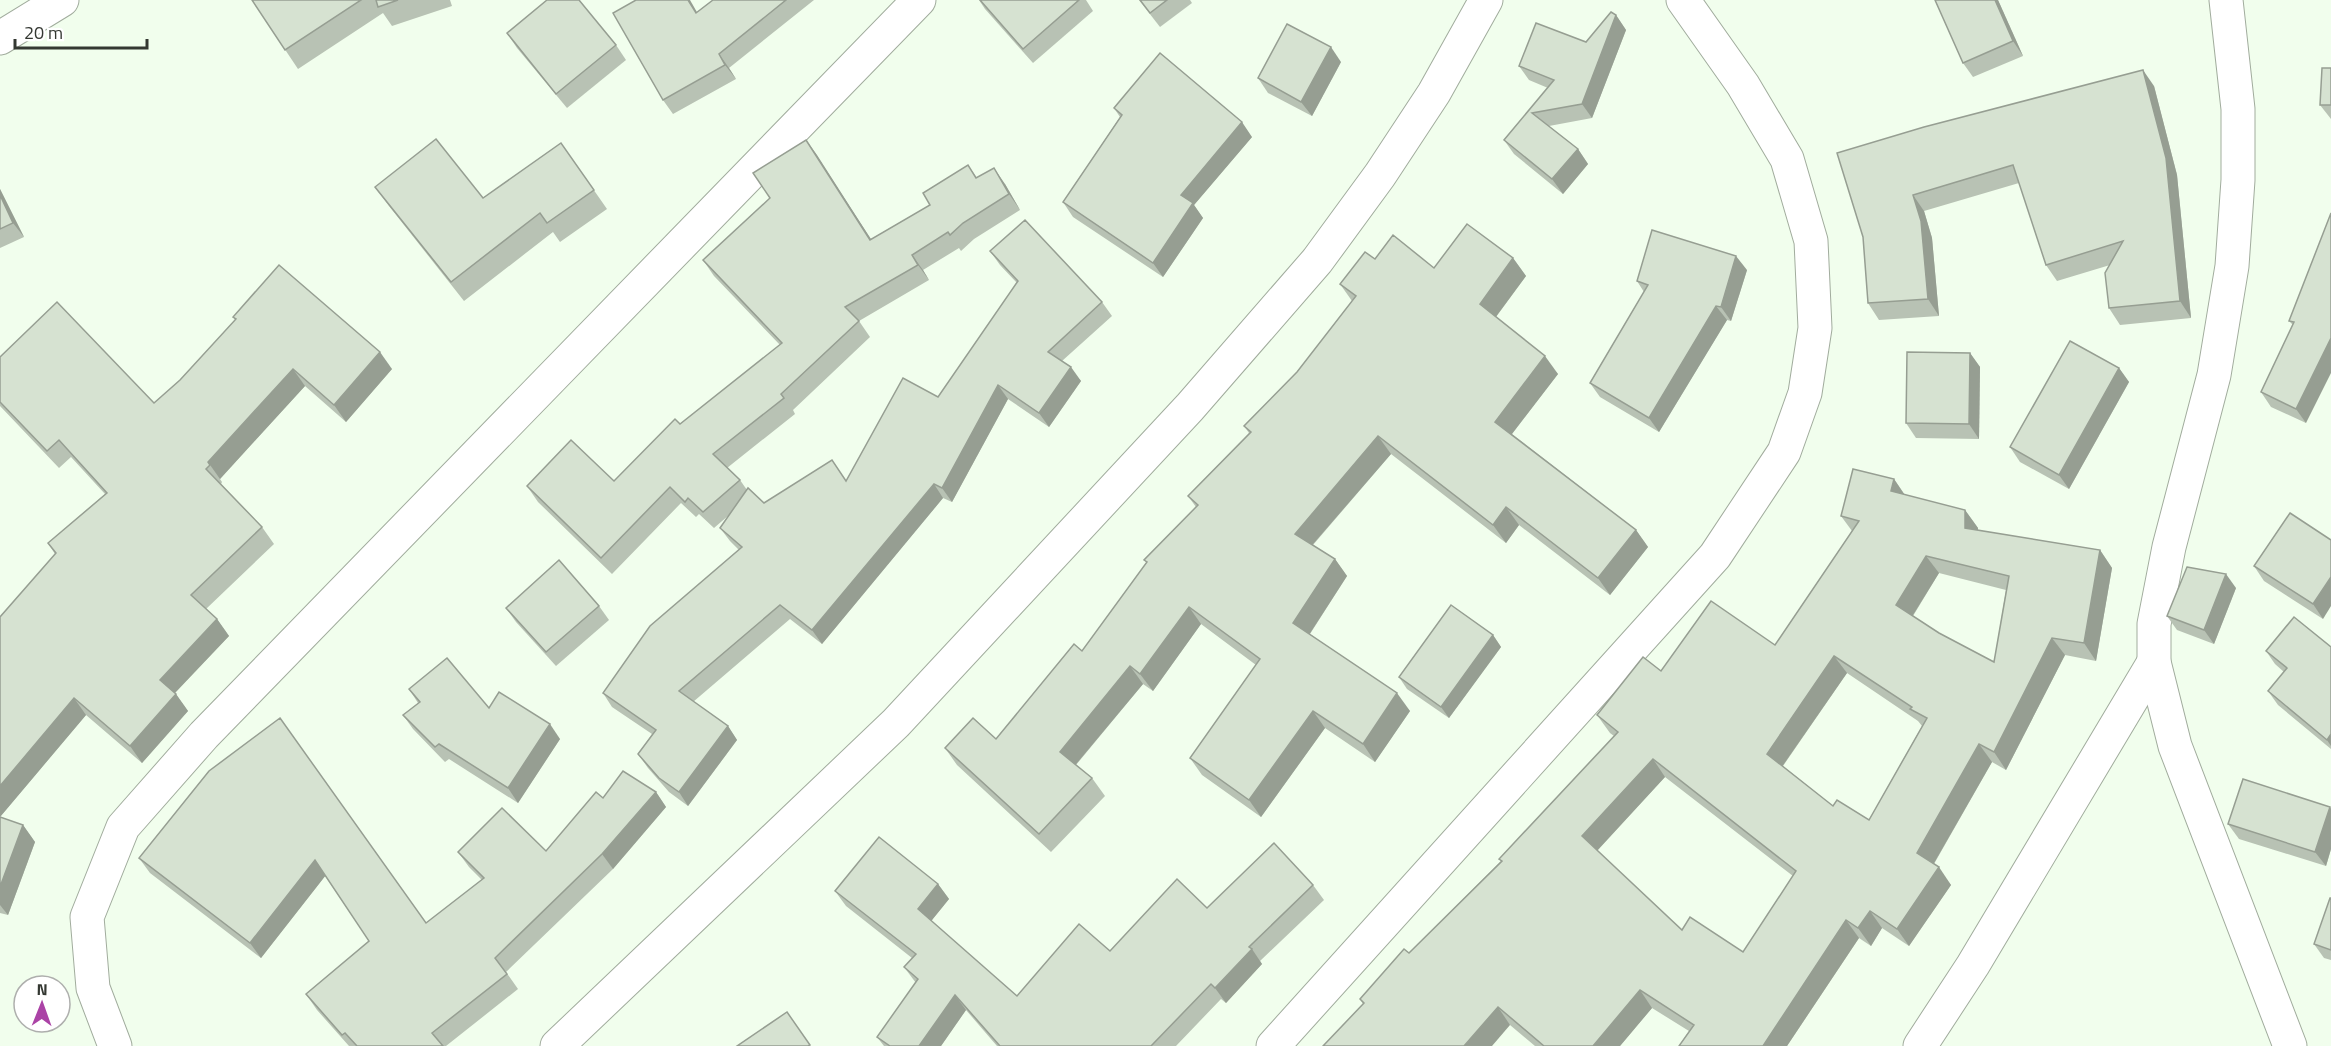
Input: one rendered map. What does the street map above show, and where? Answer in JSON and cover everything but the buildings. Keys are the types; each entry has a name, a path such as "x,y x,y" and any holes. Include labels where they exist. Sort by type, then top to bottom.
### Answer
{"street":[{"path":"3,27 62,0"},
{"path":"115,1046 93,988 87,917 123,827 204,735 919,0"},
{"path":"557,1046 896,723 1190,407 1317,261 1380,175 1434,93 1486,0"},
{"path":"1273,1046 1715,556 1784,452 1805,393 1815,328 1811,241 1787,159 1743,85 1683,0"},
{"path":"2226,0 2238,109 2238,180 2232,266 2214,375 2169,547 2154,624 2154,662 2175,746 2290,1046"},
{"path":"1920,1046 1973,965 2154,662"}]}
